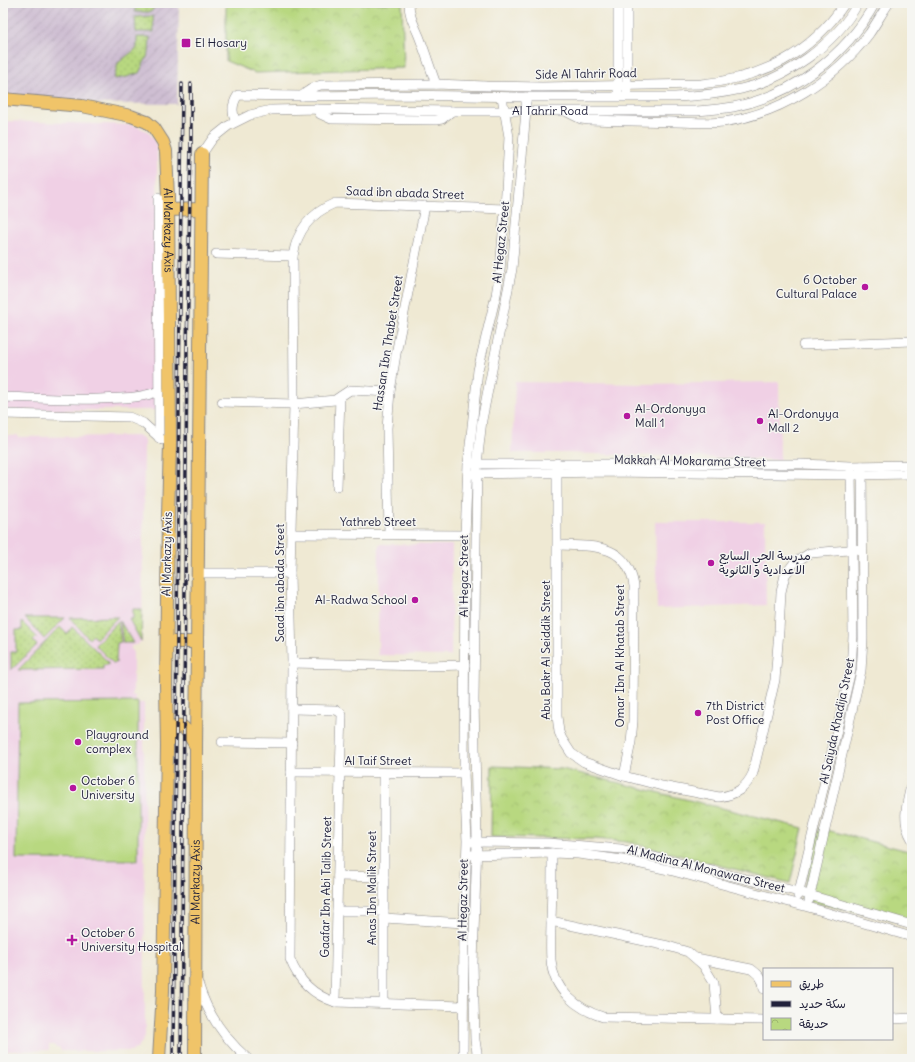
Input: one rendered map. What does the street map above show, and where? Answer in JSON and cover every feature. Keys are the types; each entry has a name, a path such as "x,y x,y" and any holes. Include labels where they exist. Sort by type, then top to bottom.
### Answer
{"main road":[{"name":"Al Markazy Axis","path":"3,99 82,106 140,118 154,128 166,150 168,210 165,441 168,514 166,685 167,747 163,983 158,1056"},
{"name":"Al Markazy Axis","path":"197,1057 195,974 196,746 200,209 202,154"},
{"path":"168,210 200,209"},
{"path":"167,642 197,642"},
{"path":"167,747 173,730 178,726 186,729 196,746"}],"street":[{"path":"409,3 412,23 436,84"},
{"path":"618,3 622,110"},
{"path":"622,85 627,3"},
{"name":"Side Al Tahrir Road","path":"302,96 307,91 321,85 436,84 502,86 701,84 724,82 746,77 788,59 824,30 846,3"},
{"name":"Al Tahrir Road","path":"858,3 838,31 820,49 795,66 766,81 742,89 695,96 622,97 502,97 398,94 302,96 238,95 234,102 233,110 236,121 264,111 317,109 325,118 338,120 436,120 442,119 452,111 697,111 732,107 750,103 778,92 814,72 842,48 865,21 875,3"},
{"path":"564,111 581,119 589,120 722,122 740,119 779,105 819,82 854,51 869,34 889,3"},
{"name":"Al Hegaz Street","path":"478,1059 475,1040 473,963 477,842 474,700 477,474 472,464 478,370 496,295 500,271 509,137 502,97"},
{"name":"Al Hegaz Street","path":"463,1059 466,855 464,773 465,535 467,474 472,464 512,269 526,97"},
{"path":"202,154 214,138 236,121"},
{"path":"158,198 159,391 165,441"},
{"name":"Saad ibn abada Street","path":"463,1006 335,1002 319,995 311,989 297,974 290,958 292,663 290,573 294,404 294,256 298,236 309,219 325,207 335,203 505,209"},
{"name":"Hassan Ibn Thabet Street","path":"389,534 387,428 390,392 425,206"},
{"path":"216,254 294,256"},
{"path":"803,345 912,341"},
{"path":"222,402 294,404 329,401 340,397 350,390 390,392"},
{"path":"3,397 69,400 130,398 142,397 159,391"},
{"path":"337,487 340,397"},
{"path":"3,414 129,417 144,423 165,441"},
{"name":"Makkah Al Mokarama Street","path":"472,464 609,472 851,476 862,470 912,465"},
{"name":"Makkah Al Mokarama Street","path":"467,474 557,468 801,464 851,466 862,470 912,474"},
{"name":"Al Saiyda Khadija Street","path":"796,904 851,670 853,649 851,466"},
{"name":"Abu Bakr Al Seiddik Street","path":"557,468 559,732 566,746 577,758 584,762 624,776 662,786 719,797 732,794 744,788 753,773 775,680 781,592 785,575 794,563 810,553 862,550"},
{"name":"Al Saiyda Khadija Street","path":"808,907 860,678 863,649 862,470"},
{"name":"Yathreb Street","path":"291,534 465,535"},
{"name":"Omar Ibn Al Khatab Street","path":"558,545 594,546 606,548 617,555 626,564 632,575 634,586 633,721 631,742 624,776"},
{"path":"197,572 290,573"},
{"path":"292,663 425,666 465,665"},
{"name":"Gaafar Ibn Abi Talib Street","path":"292,709 336,710 341,713 342,718 335,1002"},
{"path":"222,742 292,742"},
{"name":"Al Taif Street","path":"291,772 464,773"},
{"name":"Anas Ibn Malik Street","path":"384,773 384,1003"},
{"path":"912,781 905,818 907,830 912,839"},
{"name":"Al Madina Al Monawara Street","path":"466,841 548,843 621,848 799,892 912,925"},
{"path":"552,853 551,960 556,980 575,1004 584,1010 603,1017 763,1020"},
{"name":"Al Madina Al Monawara Street","path":"466,855 552,853 578,854 646,864 808,907 912,937"},
{"path":"338,876 384,878"},
{"path":"337,911 384,914 464,923"},
{"path":"551,921 668,946 688,952 703,965 714,983 718,1019"},
{"path":"696,958 751,969 761,978 763,985"},
{"path":"195,974 202,998 212,1017 228,1039 248,1059"},
{"path":"893,1019 912,1018"}],"shaded area":[{"path":"3,3 179,3 177,104 3,103"},
{"path":"3,121 134,125 147,131 154,139 157,148 159,410 3,410"},
{"path":"515,382 643,384 779,382 780,460 568,453 512,453"},
{"name":"October 6 University","path":"3,435 18,435 18,437 139,436 143,438 144,441 142,642 131,646 131,650 133,650 133,689 131,695 135,696 135,700 138,700 139,703 144,703 145,1036 136,1049 131,1051 61,1051 60,1048 56,1048 55,1045 49,1045 49,1050 3,1051"},
{"name":"مدرسة الحي السابع الأعدادية و الثانوية","path":"655,522 765,522 766,605 657,609"},
{"name":"Al-Radwa School","path":"379,544 452,545 451,656 378,655"}],"green space":[{"path":"136,3 157,3 151,12 135,12"},
{"path":"226,3 402,3 404,68 255,73 226,61"},
{"path":"153,16 154,32 136,32 135,17"},
{"path":"137,37 150,37 149,53 139,73 114,79 118,63 137,48"},
{"path":"133,609 142,609 141,641 129,619 133,619"},
{"path":"118,617 96,639 93,635 89,639 70,618"},
{"path":"25,618 65,618 44,639"},
{"path":"118,621 121,642 117,643 116,663 113,663 95,645"},
{"path":"120,621 133,643 123,643"},
{"path":"22,622 37,637 33,641 37,645 11,670 11,652 16,652 16,630 22,630"},
{"path":"60,627 67,634 72,627 108,662 108,665 103,665 103,669 18,670"},
{"name":"Playground complex","path":"138,702 138,860 16,859 18,703"},
{"path":"492,766 562,769 803,828 790,883 627,842 596,839 491,837"},
{"path":"819,828 912,852 912,923 801,900"}],"railway":[{"path":"173,1059 182,84"},
{"path":"181,1059 187,349 191,84"}],"place":[{"name":"El Hosary","path":"186,43"},
{"name":"6 October Cultural Palace","path":"865,287"},
{"name":"Al-Ordonyya Mall 1","path":"627,416"},
{"name":"Al-Ordonyya Mall 2","path":"760,421"},
{"name":"مدرسة الحي السابع الأعدادية و الثانوية","path":"711,563"},
{"name":"Al-Radwa School","path":"415,600"},
{"name":"7th District Post Office","path":"698,713"},
{"name":"Playground complex","path":"78,742"},
{"name":"October 6 University","path":"73,788"},
{"name":"October 6 University Hospital","path":"72,940"}]}
